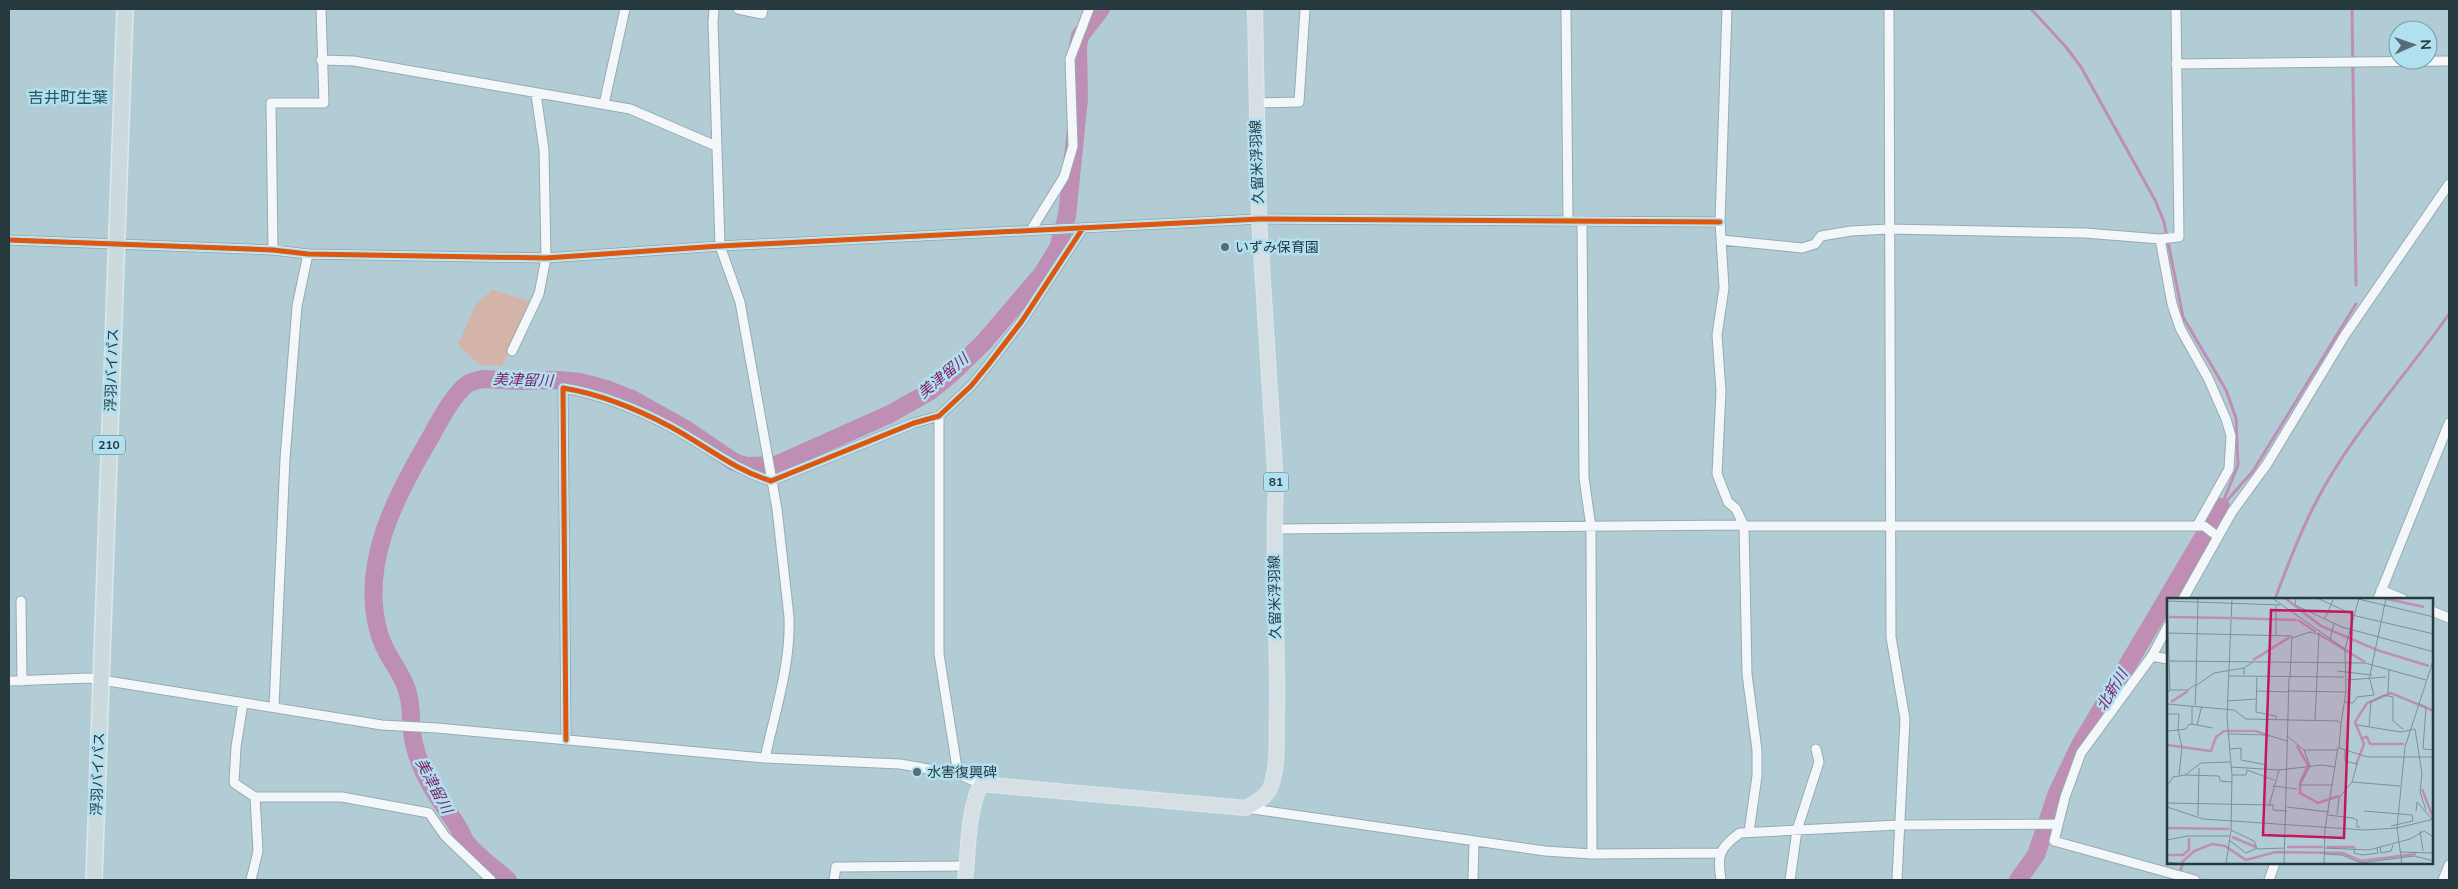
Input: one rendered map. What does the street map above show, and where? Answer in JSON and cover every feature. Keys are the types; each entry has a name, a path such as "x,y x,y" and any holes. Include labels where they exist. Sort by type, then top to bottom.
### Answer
{"highway":[{"name":"浮羽バイパス","path":"94,880 125,9"}],"main road":[{"name":"久留米浮羽線","path":"1246,808 1264,797 1271,789 1274,776 1277,686 1274,529 1276,485 1259,218 1254,9"},
{"path":"966,873 971,815 981,784 1246,808"}],"street":[{"path":"273,250 272,103 324,103 321,60 321,9"},
{"path":"604,104 625,9"},
{"path":"714,9 720,246 740,302 771,479 786,583 790,633 783,676 765,758"},
{"path":"738,9 762,14 763,9"},
{"path":"1031,230 1064,177 1073,146 1070,59 1089,9"},
{"path":"1255,103 1299,102 1305,9"},
{"path":"1566,9 1568,221"},
{"path":"1727,9 1720,222 1724,288 1717,335 1721,391 1717,474 1728,502 1736,509 1743,525 1747,674 1757,750 1757,776 1749,832"},
{"path":"1889,9 1889,527 1891,637 1905,719 1898,826 1897,880"},
{"path":"1722,240 1802,248 1814,244 1821,236 1889,229 2085,233 2161,239 2179,236 2176,9"},
{"path":"321,60 354,61 630,109 716,146"},
{"path":"2176,64 2449,61"},
{"path":"512,351 539,294 546,258 544,150 536,94"},
{"path":"2183,598 2215,534 2267,464 2345,336 2449,184"},
{"path":"9,240 273,250 308,254 546,258 720,246 1259,218 1720,222"},
{"path":"1582,220 1584,478 1591,527 1592,854"},
{"path":"566,740 563,388 590,392 671,427 747,474 771,479 914,423 939,416 971,386 1005,343 1083,228"},
{"path":"2161,239 2170,294 2180,328 2208,378 2226,419 2231,436 2229,469 2200,526"},
{"path":"274,707 285,460 297,306 308,254"},
{"path":"939,416 939,654 958,774"},
{"path":"2378,598 2449,423"},
{"path":"1274,529 1743,525 1889,527 2200,526 2215,534"},
{"path":"2382,590 2402,598"},
{"path":"21,601 22,680"},
{"path":"2433,611 2449,618"},
{"path":"2167,628 2152,656 2081,753 2055,824 2054,841 2195,880"},
{"path":"2152,656 2167,658"},
{"path":"9,681 101,680 382,725 437,728 765,758 900,764 958,774 981,784"},
{"path":"243,703 236,747 234,783 255,797 342,797 430,813 445,836 491,880"},
{"path":"1790,880 1797,830 1819,762 1816,749"},
{"path":"251,880 258,851 255,797"},
{"path":"1246,808 1545,851 1592,854 1720,853"},
{"path":"1721,880 1720,853 1730,840 1740,833 1898,826 2033,826 2055,824"},
{"path":"1473,880 1474,842"},
{"path":"2269,880 2275,864"},
{"path":"2443,880 2449,865"},
{"path":"834,880 836,867 966,873"}],"shaded area":[{"path":"492,290 533,302 502,366 480,365 458,345 476,304"}],"waterway":[{"name":"美津留川","path":"508,880 466,842 425,775 413,737 407,689 382,642 374,608 377,559 383,535 402,489 451,403 469,383 483,379 580,382 606,389 634,400 684,428 734,462 747,466 775,465 785,461 890,414 929,392 950,375 983,343 1042,274 1058,248 1067,216 1079,99 1078,46 1080,36 1101,9"},
{"path":"2031,9 2066,47 2081,67 2155,200 2164,222 2183,317 2226,390 2236,418 2238,465 2221,507"},
{"path":"2352,9 2356,285"},
{"path":"2223,505 2253,471 2356,304"},
{"path":"2275,598 2304,527 2329,479 2361,430 2449,314"},
{"name":"北新川","path":"2167,598 2221,507"},
{"name":"北新川","path":"2018,880 2036,855 2057,793 2080,745 2167,598"},
{"path":"2177,880 2183,864"}],"cycle path":[{"path":"9,240 273,250 308,254 546,258 720,246 1259,219 1720,222"},
{"path":"566,740 563,388 604,398 645,414 671,427 732,464 771,481 914,423 939,416 971,386 1022,321 1083,228"}],"place":[{"name":"いずみ保育園","path":"1225,247"},
{"name":"水害復興碑","path":"917,772"}],"district":[{"name":"吉井町生葉","path":"68,98"}]}
